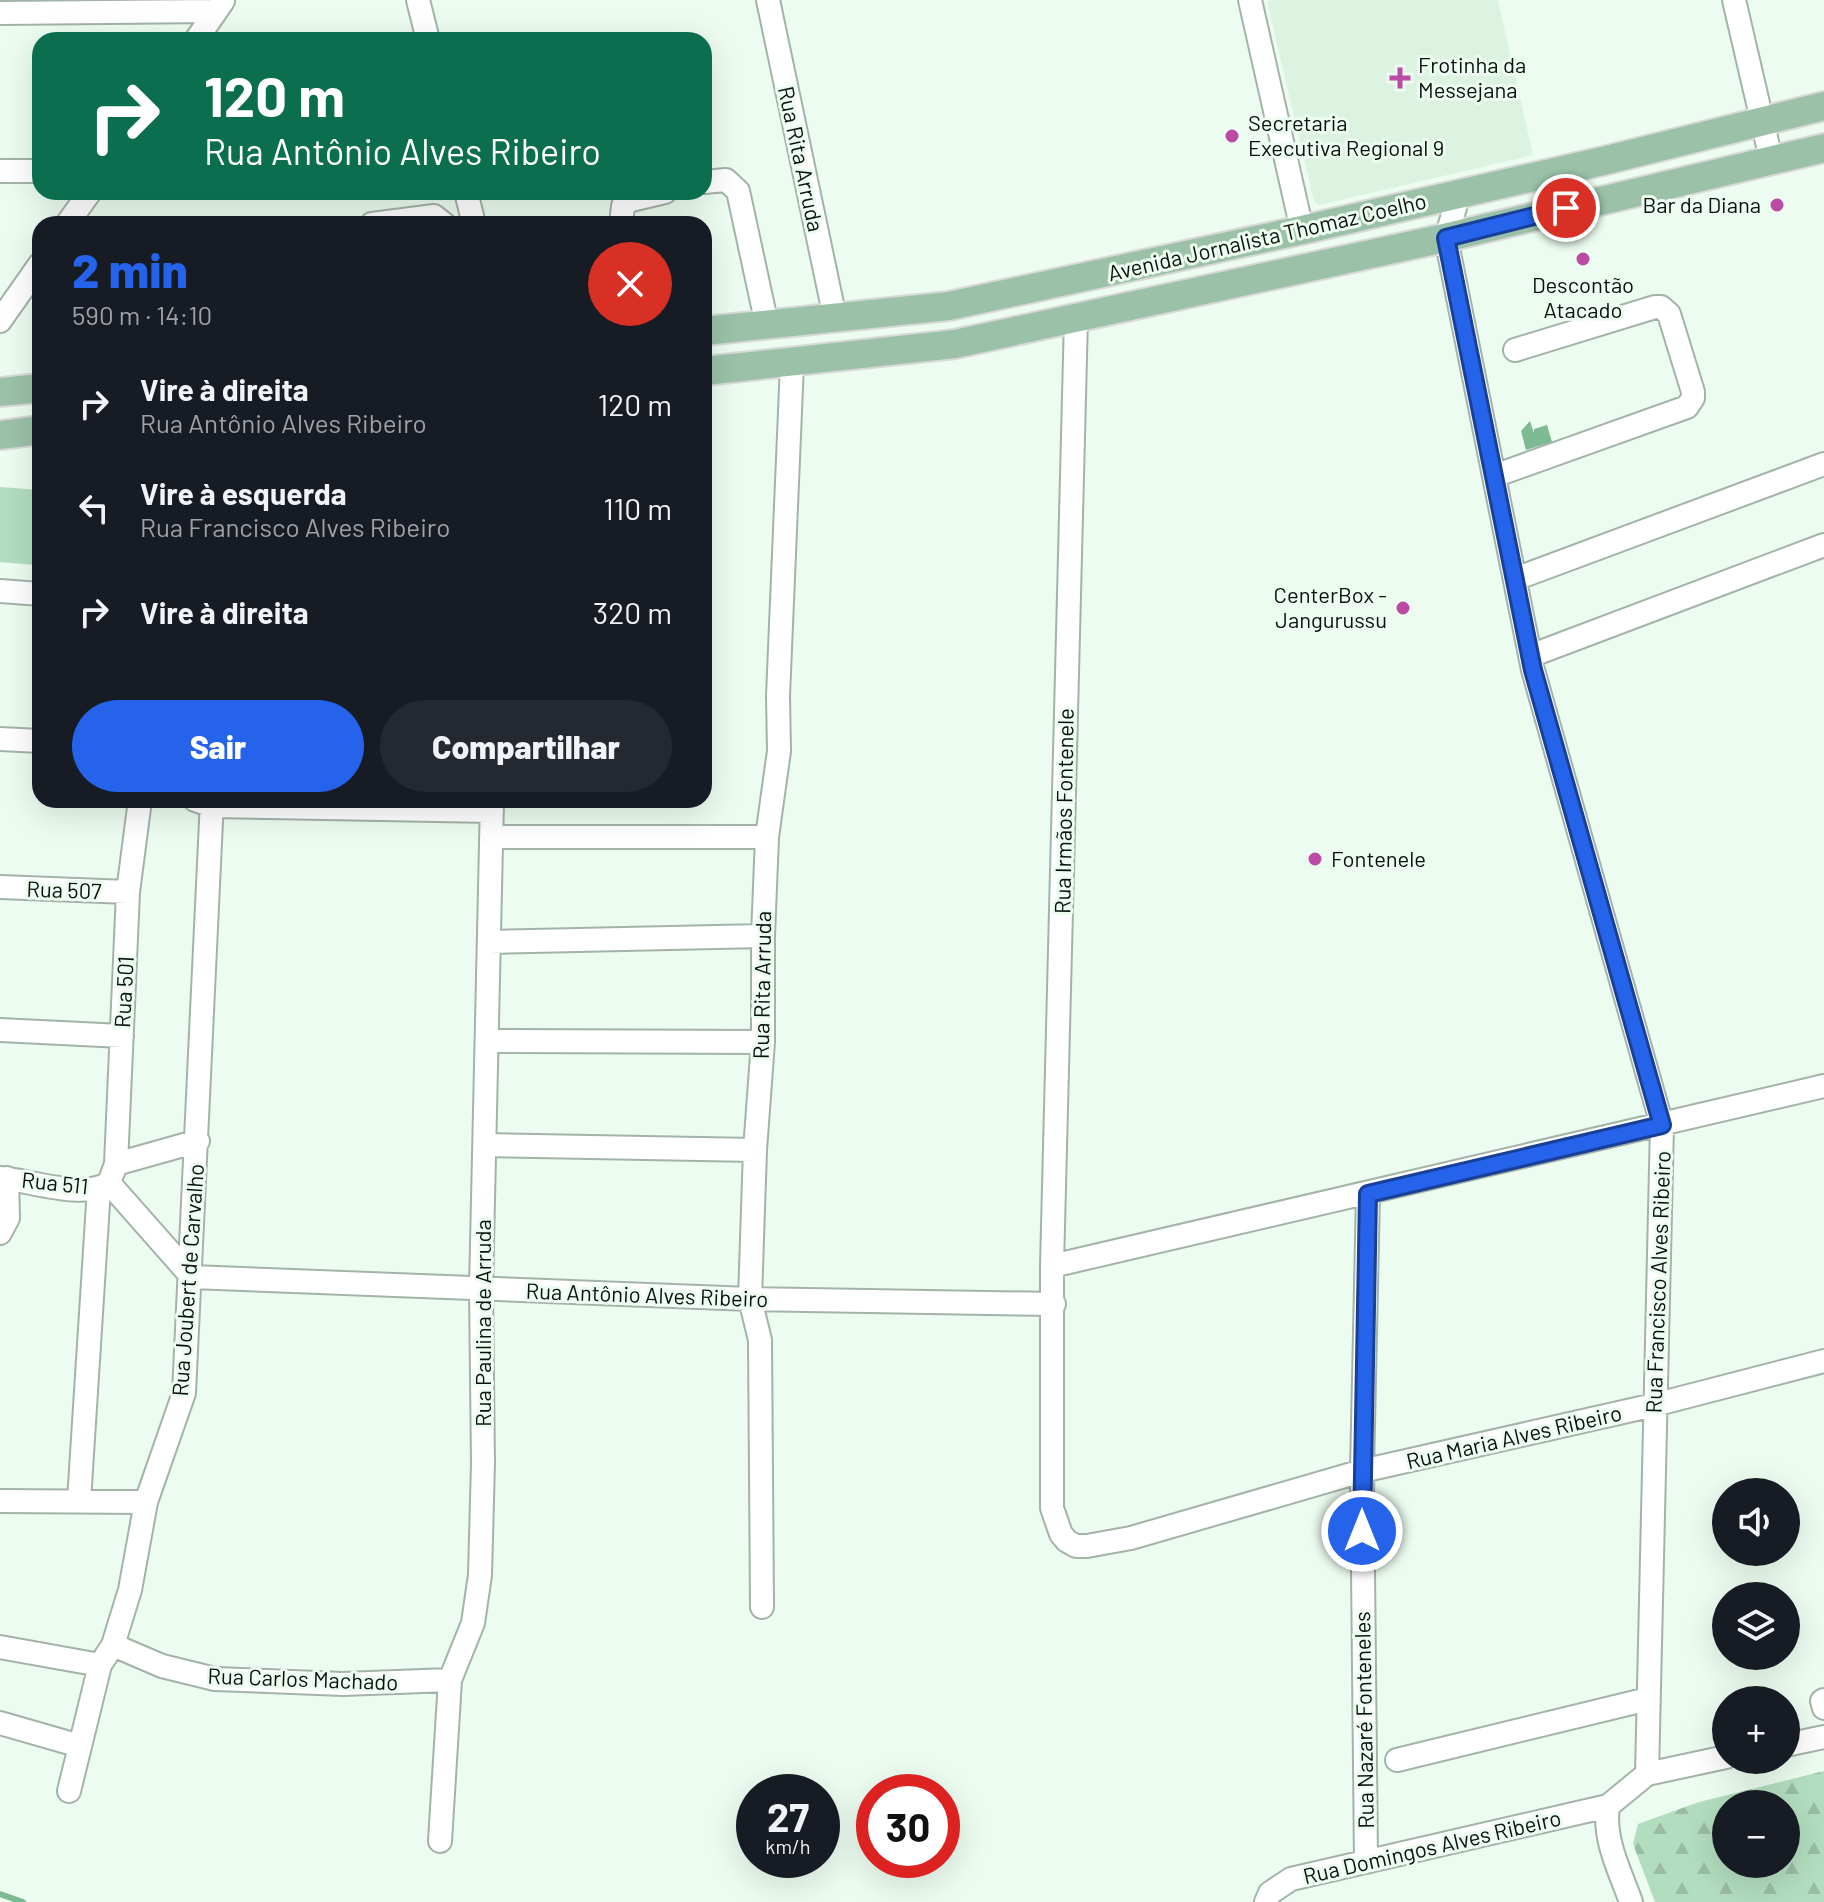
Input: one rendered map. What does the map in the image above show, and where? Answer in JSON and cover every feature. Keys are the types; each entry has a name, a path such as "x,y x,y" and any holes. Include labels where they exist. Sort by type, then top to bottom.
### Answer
{"main road":[{"name":"Avenida Jornalista Thomaz Coelho","path":"712,330 949,306 1302,230 1824,106"},
{"name":"Avenida Jornalista Thomaz Coelho","path":"712,370 955,344 1446,238 1771,159 1821,153"},
{"path":"1113,271 1120,308"},
{"path":"949,306 955,344"},
{"path":"0,392 32,389"},
{"path":"0,435 32,431"}],"street":[{"path":"418,0 426,32"},
{"name":"Rua Rita Arruda","path":"768,0 835,318"},
{"path":"1250,0 1302,230"},
{"path":"1734,0 1771,159"},
{"path":"0,13 28,6 220,5"},
{"path":"201,32 220,5"},
{"path":"0,171 32,171"},
{"path":"712,181 726,180 738,191 767,325"},
{"name":"Rua Francisco Alves Ribeiro","path":"1459,194 1446,238 1530,656 1662,1125 1647,1774"},
{"path":"622,216 623,206 631,200"},
{"path":"0,321 32,275"},
{"path":"1494,476 1687,407 1693,398 1669,314 1661,307 1515,350"},
{"name":"Rua Irmãos Fontenele","path":"1054,1304 1052,1266 1076,318"},
{"name":"Rua Rita Arruda","path":"762,1607 760,1340 750,1299 755,1150 763,1042 767,837 777,783 792,364"},
{"path":"1515,579 1824,464"},
{"path":"1530,656 1824,545"},
{"path":"0,591 32,593"},
{"path":"0,739 32,741"},
{"name":"Rua 501","path":"79,1501 122,1036 128,892 139,808"},
{"name":"Rua Joubert de Carvalho","path":"69,1791 100,1665 113,1645 130,1590 146,1502 184,1393 198,1141 206,808"},
{"name":"Rua Paulina de Arruda","path":"440,1841 450,1680 473,1623 480,1575 483,1463 481,1289 492,808"},
{"path":"492,837 767,837"},
{"name":"Rua 507","path":"0,887 128,892"},
{"path":"489,942 763,936"},
{"path":"0,1030 122,1036"},
{"path":"487,1041 763,1042"},
{"path":"1052,1266 1824,1086"},
{"name":"Rua 511","path":"4,1178 77,1189 198,1141"},
{"path":"485,1145 755,1150"},
{"path":"0,1233 8,1218 4,1178"},
{"path":"108,1179 192,1277"},
{"name":"Rua Nazaré Fonteneles","path":"1366,1862 1362,1471 1368,1194"},
{"name":"Rua Antônio Alves Ribeiro","path":"192,1277 750,1299 1054,1304"},
{"name":"Rua Maria Alves Ribeiro","path":"1054,1304 1052,1508 1055,1521 1067,1541 1076,1546 1131,1538 1362,1471 1654,1405 1824,1361"},
{"path":"0,1501 146,1502"},
{"name":"Rua Carlos Machado","path":"113,1645 162,1666 215,1679 343,1684 450,1680"},
{"path":"0,1647 100,1665"},
{"path":"1397,1760 1648,1699"},
{"path":"1824,1700 1824,1708"},
{"path":"0,1723 80,1746"},
{"path":"1800,1742 1824,1737"},
{"path":"1631,1902 1605,1823 1608,1806 1647,1774 1712,1760"},
{"name":"Rua Domingos Alves Ribeiro","path":"1266,1902 1270,1893 1291,1879 1608,1806"}],"shaded area":[{"name":"Frotinha da Messejana","path":"1498,0 1533,155 1319,205 1314,201 1267,2"},
{"path":"1530,421 1534,433 1534,429 1547,425 1552,442 1526,450 1521,431"}],"green space":[{"path":"0,487 32,489 32,565 0,562"},
{"path":"1824,1771 1824,1902 1655,1902 1633,1844 1638,1824 1712,1799 1712,1878 1800,1878 1800,1790 1747,1790"}],"waterway":[{"path":"0,1894 23,1902"}],"place":[{"name":"Frotinha da Messejana","path":"1400,78"},
{"name":"Secretaria Executiva Regional 9","path":"1232,136"},
{"name":"Bar da Diana","path":"1777,205"},
{"name":"Descontão Atacado","path":"1583,259"},
{"name":"CenterBox - Jangurussu","path":"1403,608"},
{"name":"Fontenele","path":"1315,859"}],"route":[{"path":"1362,1531 1368,1194 1662,1125 1533,670 1446,238 1566,208"}]}
